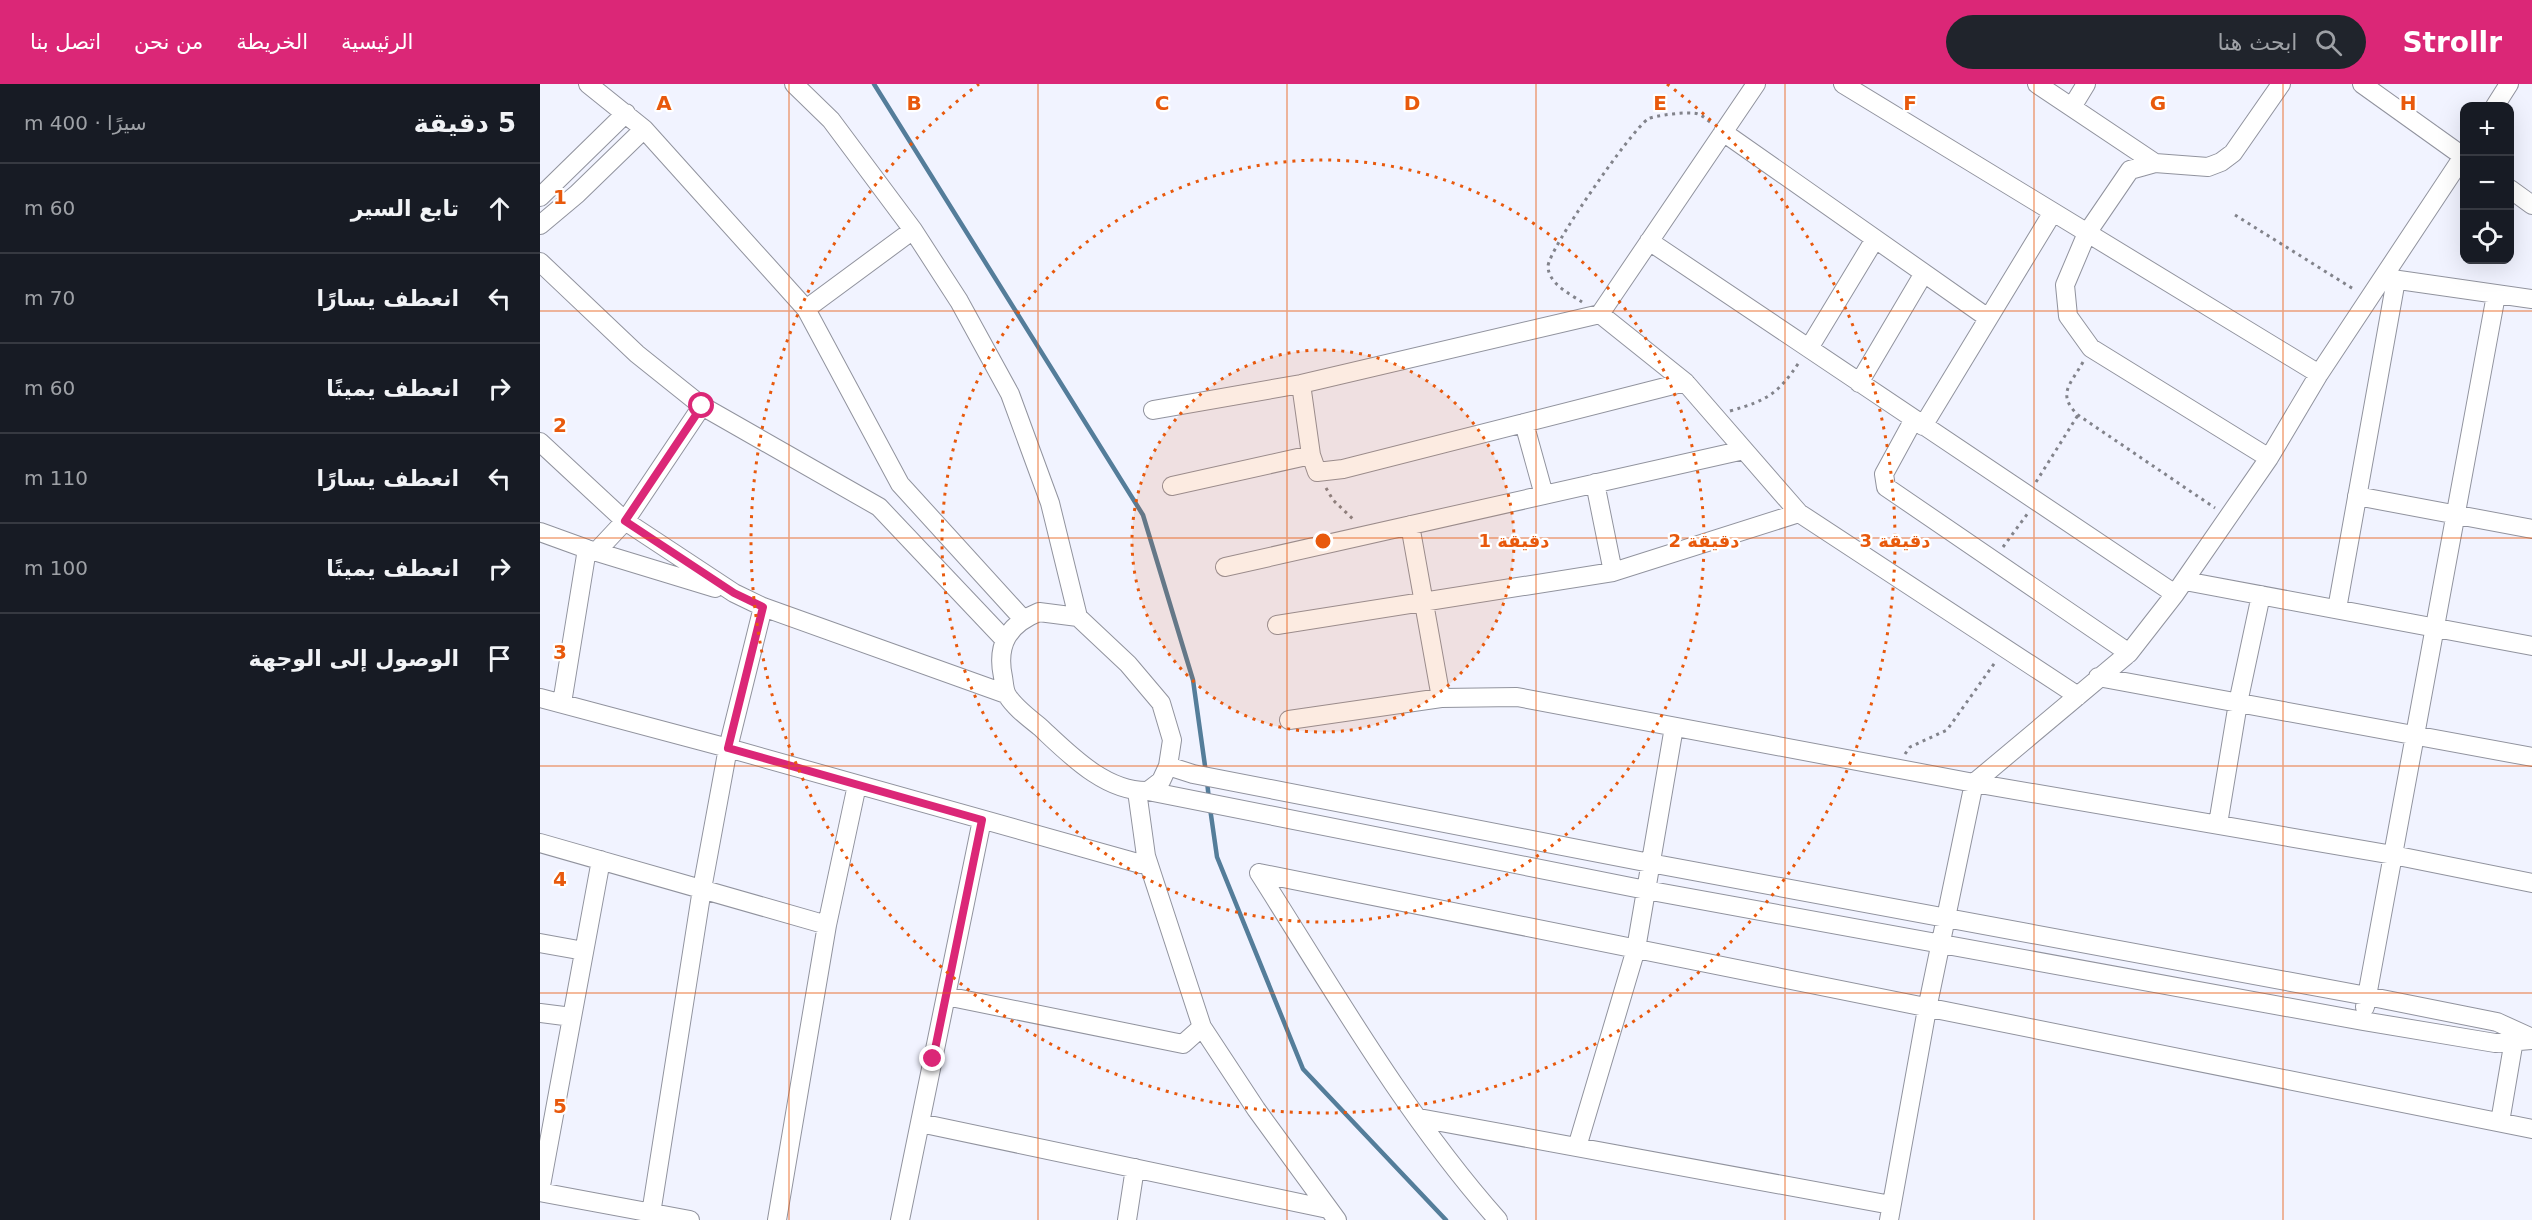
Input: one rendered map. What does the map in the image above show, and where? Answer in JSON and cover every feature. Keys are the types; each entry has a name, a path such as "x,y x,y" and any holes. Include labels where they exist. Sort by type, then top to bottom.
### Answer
{"street":[{"path":"588,84 644,129 806,309 900,484 1023,619"},
{"path":"794,84 831,120 913,230 959,301 1010,394 1050,503 1078,618 1128,664 1161,704 1172,740 1168,766 1161,781 1142,791"},
{"path":"1153,410 1301,384 1600,314 1756,84"},
{"path":"1843,84 2319,374"},
{"path":"2037,84 2155,163"},
{"path":"2072,107 2086,84"},
{"path":"2269,458 2091,348 2068,316 2065,285 2087,233 2130,170 2155,163 2208,166 2221,162 2233,153 2281,84"},
{"path":"2362,84 2460,153"},
{"path":"2498,102 2509,84"},
{"path":"540,197 626,113"},
{"path":"540,225 577,194 644,129"},
{"path":"1723,132 1988,318"},
{"path":"1419,1118 1577,1147 1890,1213 1927,1009 1974,783 2129,653 2180,588 2269,458 2319,374 2369,299 2390,279 2460,163"},
{"path":"2514,192 2532,205"},
{"path":"2053,212 1988,318 1884,474 1886,487 2129,653"},
{"path":"806,309 913,230"},
{"path":"1809,348 1875,238"},
{"path":"1649,241 2032,498 2180,588 2261,595 2532,646"},
{"path":"540,262 637,354 702,406 879,507 1004,639"},
{"path":"1859,383 1924,273"},
{"path":"2390,279 2532,299"},
{"path":"2337,609 2357,496 2390,279"},
{"path":"2363,1021 2496,295"},
{"path":"1600,314 1685,382 1799,513 2078,696"},
{"path":"1172,486 1314,463 1343,469 1685,382"},
{"path":"1301,384 1314,463"},
{"path":"561,704 592,551 625,521 702,406"},
{"path":"1524,423 1544,495"},
{"path":"540,442 625,521 734,593 763,607 1006,694 1080,764 1121,787 1646,890 1941,942 2363,1021 2495,1043 2523,1038"},
{"path":"1225,567 1744,450"},
{"path":"1595,483 1613,572"},
{"path":"879,507 900,484"},
{"path":"2357,496 2532,529"},
{"path":"1277,625 1613,572 1799,513"},
{"path":"1410,525 1441,698"},
{"path":"540,532 592,551 734,593"},
{"path":"2218,824 2238,703 2261,595"},
{"path":"650,1216 702,889 728,748 763,607"},
{"path":"1006,694 1001,668 1004,639 1023,619 1039,612 1078,618"},
{"path":"2098,677 2532,757"},
{"path":"1288,720 1441,698 1517,697 1974,783 2393,855 2532,884"},
{"path":"540,698 728,748 1136,864 1141,864 1146,856"},
{"path":"1577,1147 1636,949 1674,727"},
{"path":"1168,766 1192,774 1650,863 1946,916 2497,1022 2523,1038"},
{"path":"777,1220 827,925 857,785"},
{"path":"1142,791 1146,856 1202,1027 1256,1109 1332,1214"},
{"path":"900,1220 982,820"},
{"path":"540,843 827,925"},
{"path":"601,860 572,1017 548,1107 540,1192 650,1216 690,1220"},
{"path":"1498,1220 1468,1186 1387,1073 1259,873 2532,1129"},
{"path":"540,943 584,951"},
{"path":"946,996 1183,1044 1202,1027"},
{"path":"540,1013 572,1017"},
{"path":"2500,1122 2523,1038"},
{"path":"920,1123 1135,1168 1332,1214"},
{"path":"1126,1220 1135,1168"}],"path":[{"path":"1600,314 1557,285 1549,274 1549,260 1566,227 1632,137 1649,118 1695,112 1723,132"},
{"path":"2235,215 2369,299"},
{"path":"1714,416 1755,404 1776,392 1809,348"},
{"path":"2091,348 2066,393 2068,405 2078,415 2229,517"},
{"path":"1994,560 2032,498 2078,415"},
{"path":"1314,463 1333,500 1370,534"},
{"path":"1898,769 1910,747 1947,730 2006,648"}],"waterway":[{"path":"874,84 1143,515 1193,680 1206,773"},
{"path":"1207,781 1209,800"},
{"path":"1210,808 1217,857 1303,1069 1446,1220"}],"route":[{"path":"702,406 625,521 734,593 763,607 728,748 982,820 933,1059"}]}
